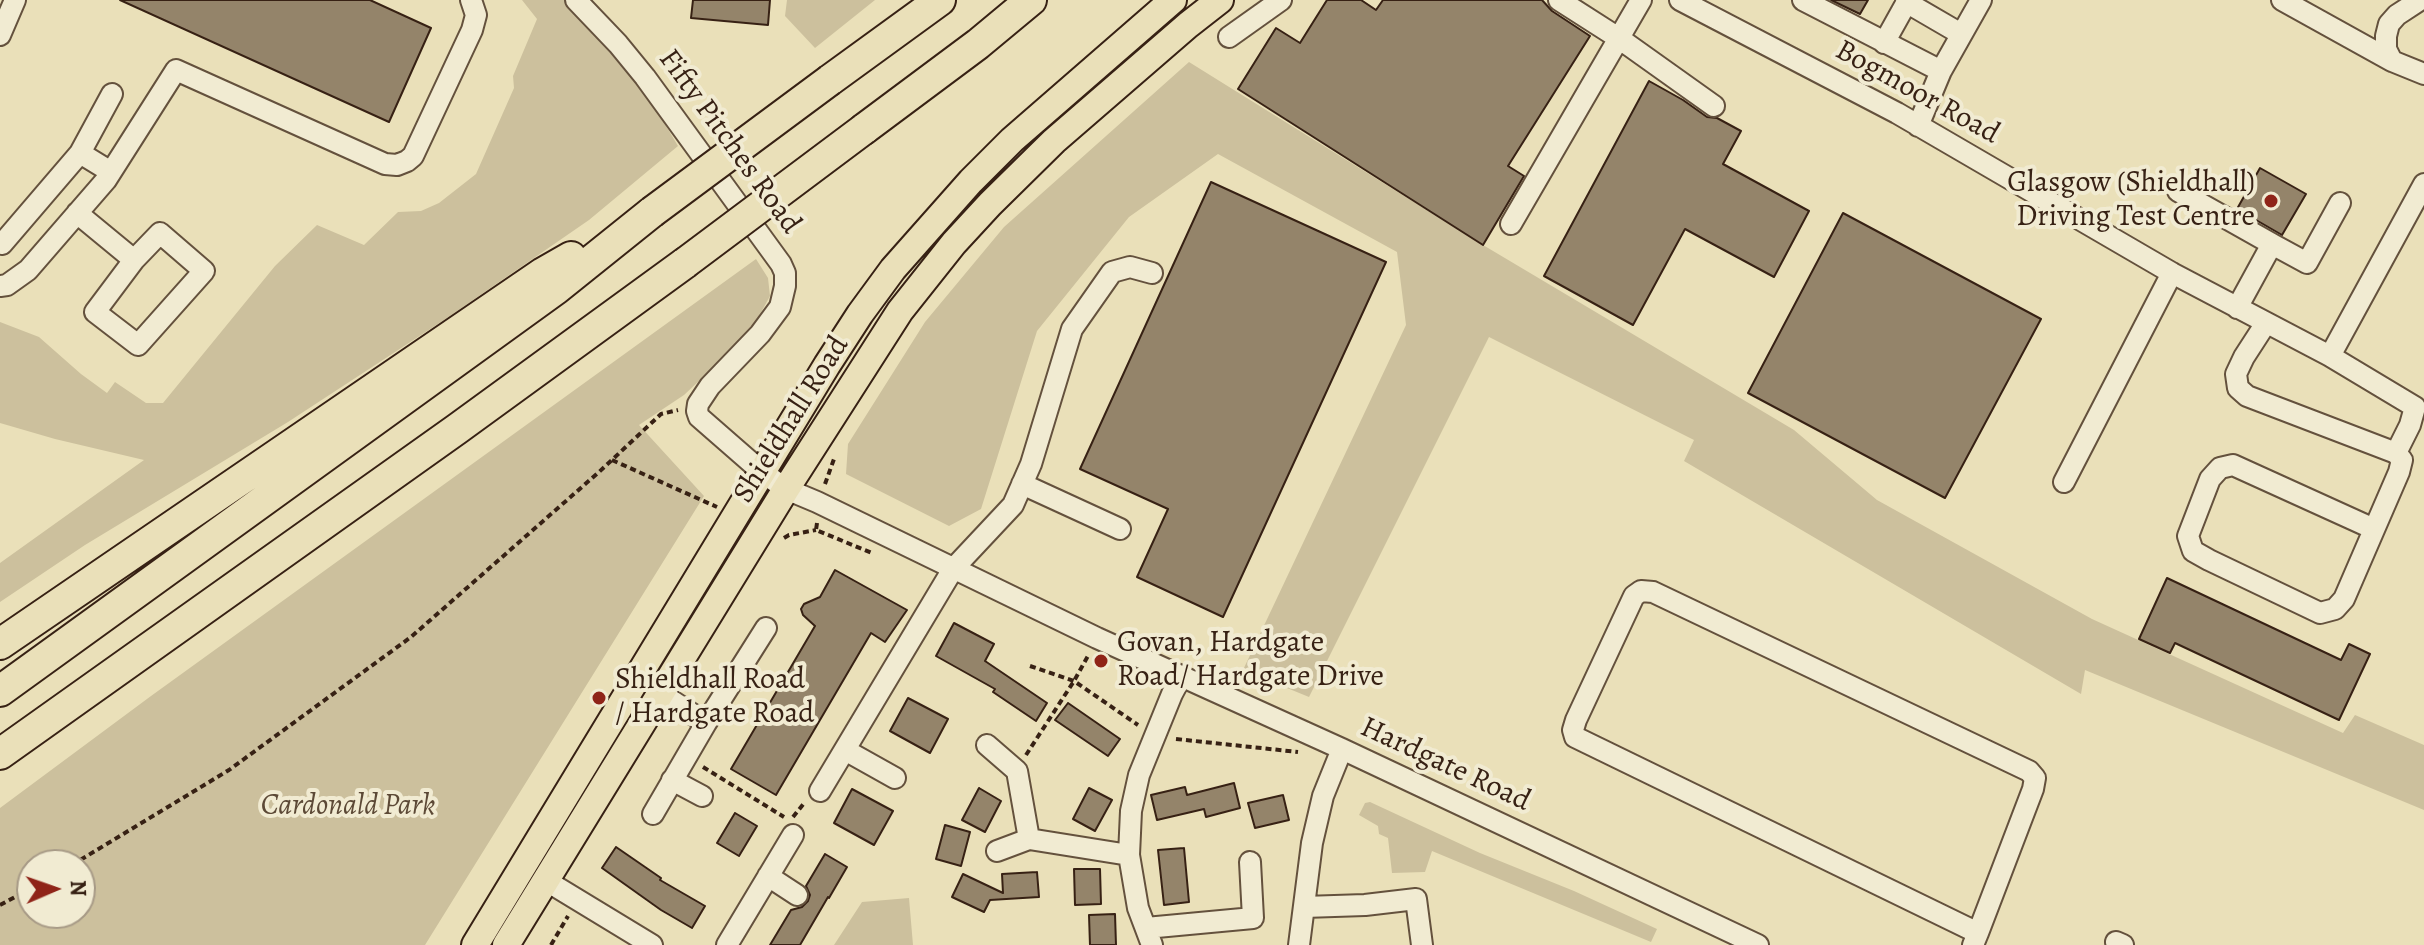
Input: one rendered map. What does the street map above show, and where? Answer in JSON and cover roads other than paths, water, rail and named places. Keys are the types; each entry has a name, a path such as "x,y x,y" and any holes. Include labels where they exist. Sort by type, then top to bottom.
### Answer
{"highway":[{"path":"0,754 685,263 978,44 1031,0"},
{"path":"0,691 556,289 652,212 939,1"},
{"path":"0,644 543,273 652,212"},
{"path":"0,761 100,684"}],"main road":[{"name":"Shieldhall Road","path":"475,945 762,472 860,314 893,269 1012,140 1173,0"},
{"name":"Shieldhall Road","path":"506,945 870,354 928,275 990,204 1054,141 1220,0"}],"street":[{"path":"0,35 15,0"},
{"path":"0,286 7,285 28,270 111,172 176,70 385,164 397,165 407,161 413,156 472,30 476,15 471,0"},
{"name":"Fifty Pitches Road","path":"576,0 645,77 785,273 780,307 760,334 710,386 697,411 699,417 762,472"},
{"path":"1229,37 1281,0"},
{"path":"1559,0 1714,106"},
{"path":"1511,224 1641,0"},
{"name":"Bogmoor Road","path":"1680,0 1897,113 2172,273 2330,356 2415,407 2396,453"},
{"path":"1803,0 1941,71"},
{"path":"1918,126 1941,71 1981,0"},
{"path":"2282,0 2392,61 2424,74"},
{"path":"2392,61 2386,49 2389,24 2420,0"},
{"path":"1884,43 1907,1 1961,34"},
{"path":"2,244 80,153 112,94"},
{"path":"80,153 111,172"},
{"path":"2330,356 2424,184"},
{"path":"2178,191 2307,263 2340,203"},
{"path":"77,213 134,260"},
{"path":"160,233 204,271 138,345 95,312 134,260 160,233"},
{"path":"2237,308 2272,244"},
{"path":"820,791 953,569 1013,505 1031,464 1072,329 1112,272 1130,267 1152,273"},
{"path":"2064,482 2172,273"},
{"path":"2266,323 2236,374 2238,388 2247,396 2396,453 2402,460 2399,472 2344,599 2335,609 2320,613 2193,551 2188,536 2210,479 2220,468 2233,465 2374,529"},
{"name":"Hardgate Road","path":"762,472 786,489 1097,638 1342,749 1728,939 1758,945"},
{"path":"1022,484 1120,529"},
{"path":"1641,591 1653,592 2029,771 2035,778 2033,789 1976,939 1575,737 1573,730 1576,720 1634,596 1641,591"},
{"path":"653,814 766,628"},
{"path":"1181,677 1139,775 1131,811 1129,855 1138,908 1149,936 1253,918 1250,862"},
{"path":"660,693 706,723"},
{"path":"987,745 1017,771 1029,839"},
{"path":"1299,945 1312,843 1320,807 1342,749"},
{"path":"845,750 895,778"},
{"path":"672,780 702,796"},
{"path":"727,945 793,835"},
{"path":"997,851 1029,839 1129,855"},
{"path":"768,876 797,895"},
{"path":"545,880 652,945"},
{"path":"1304,907 1416,899 1422,945"}],"place":[{"name":"Glasgow (Shieldhall) Driving Test Centre","path":"2271,201"},
{"name":"Govan, Hardgate Road/ Hardgate Drive","path":"1101,661"},
{"name":"Shieldhall Road / Hardgate Road","path":"599,698"}],"park label":[{"name":"Cardonald Park","path":"348,807"}]}
